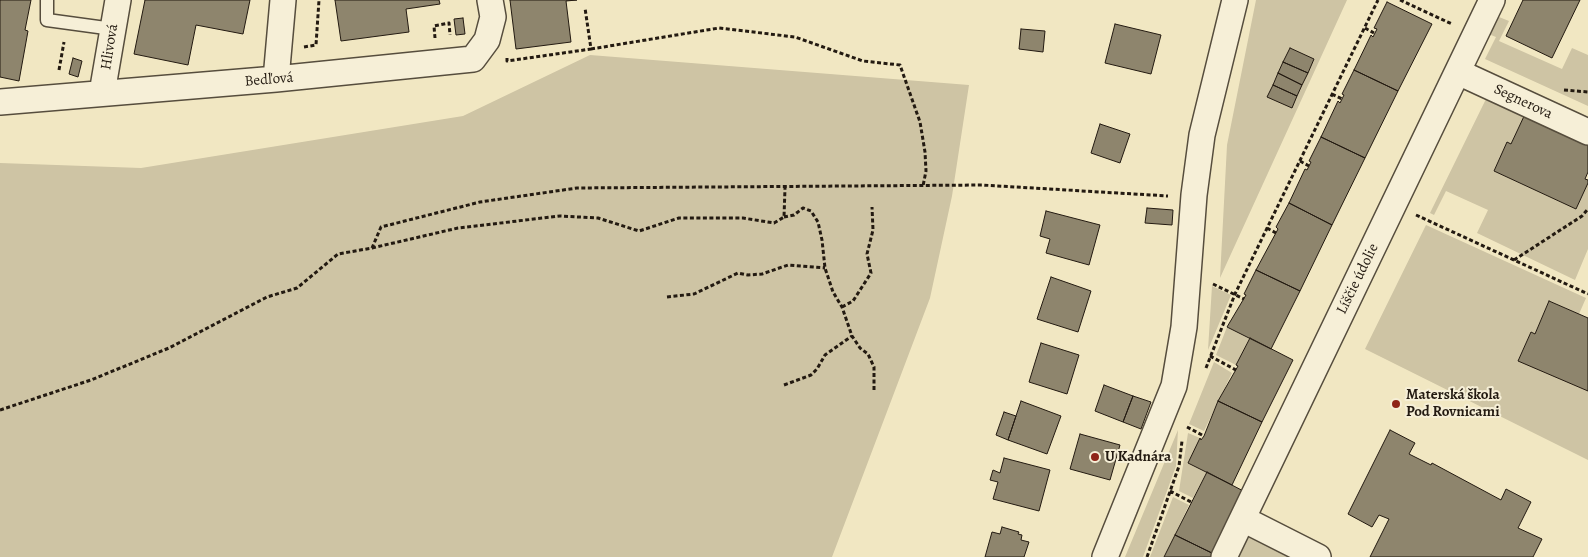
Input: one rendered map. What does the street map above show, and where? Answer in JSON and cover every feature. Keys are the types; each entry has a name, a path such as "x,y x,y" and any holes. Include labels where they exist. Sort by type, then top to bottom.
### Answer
{"street":[{"name":"Hlivová","path":"102,93 118,0"},
{"path":"276,80 282,0"},
{"name":"Bedľová","path":"0,102 276,80 473,59 487,40 493,18 490,0"},
{"path":"1106,557 1174,386 1184,327 1194,199 1202,135 1235,0"},
{"name":"Líščie údolie","path":"1224,557 1492,0"},
{"name":"Segnerova","path":"1458,72 1588,132"},
{"path":"1243,519 1318,557"}],"lane":[{"path":"47,0 47,20 113,29"}],"path":[{"path":"297,49 316,45 319,0"},
{"path":"1205,371 1234,294 1378,0"},
{"path":"1400,0 1476,35"},
{"path":"585,8 591,49"},
{"path":"506,52 507,61 719,28 796,37 863,61 900,65 920,122 926,171 923,186"},
{"path":"1364,28 1374,33"},
{"path":"1332,94 1342,99"},
{"path":"1300,161 1309,166"},
{"path":"372,248 381,227 480,202 578,188 785,188 982,184 1194,199"},
{"path":"784,217 785,188"},
{"path":"1394,205 1588,294"},
{"path":"842,307 853,301 871,273 867,254 873,230 872,207"},
{"path":"0,410 91,380 169,348 267,297 297,288 338,254 458,228 560,216 598,218 639,231 679,218 743,218 774,223 784,217 794,215 803,208 812,211 818,222 825,268 833,292 842,307 852,336 860,348 868,354 874,367 874,392"},
{"path":"1514,260 1582,216 1588,209"},
{"path":"1267,228 1276,232"},
{"path":"667,297 694,294 738,273 748,275 762,274 788,265 825,268"},
{"path":"1210,282 1244,299"},
{"path":"784,385 811,375 817,370 825,355 852,336"},
{"path":"1210,356 1236,370"},
{"path":"1147,557 1179,466 1188,418"},
{"path":"1186,426 1204,436"},
{"path":"1170,490 1193,503"}],"shaded area":[{"path":"1256,0 1347,0 1220,278 1227,145"},
{"path":"1494,15 1509,21 1499,41 1562,69 1572,48 1588,55 1588,106 1485,59 1496,37 1486,33"},
{"path":"590,55 969,85 952,196 930,298 832,557 0,557 0,163 141,168 463,116"},
{"path":"1476,90 1526,112 1511,144 1507,143 1494,171 1576,209 1588,183 1588,249 1575,280 1477,233 1488,210 1446,191 1434,215 1430,213 1486,99 1474,94"},
{"path":"1426,225 1586,298 1579,314 1549,301 1535,334 1531,332 1518,360 1588,391 1588,460 1365,349"},
{"path":"1212,286 1231,295 1208,350"},
{"path":"1227,327 1250,338 1236,365 1216,355"},
{"path":"1214,362 1232,373 1204,431 1189,424"},
{"path":"1178,430 1176,466 1143,557 1125,557"},
{"path":"1188,433 1200,438 1188,463 1207,472 1193,498 1179,491"},
{"path":"1173,497 1189,505 1164,557 1150,557"},
{"path":"1248,534 1293,557 1229,557"}],"building":[{"path":"0,0 31,0 25,30 28,31 19,81 0,77"},
{"path":"145,0 250,0 243,34 196,25 188,65 134,54"},
{"path":"335,0 439,0 440,4 406,9 409,32 341,41"},
{"path":"510,0 577,0 566,1 571,42 516,49"},
{"path":"1523,0 1580,0 1552,58 1506,36"},
{"path":"1387,2 1432,24 1398,91 1354,70 1371,35 1373,37 1377,29 1374,28"},
{"path":"463,18 465,34 456,35 454,19"},
{"path":"1115,24 1161,35 1151,74 1105,63"},
{"path":"1021,29 1045,31 1043,52 1019,49"},
{"path":"1290,48 1314,59 1308,73 1283,62"},
{"path":"73,58 82,61 78,77 69,74"},
{"path":"1283,62 1308,73 1302,85 1278,73"},
{"path":"1354,70 1398,91 1365,158 1321,137 1338,101 1340,103 1344,95 1342,94"},
{"path":"1278,73 1302,85 1297,96 1273,85"},
{"path":"1273,85 1297,96 1292,108 1267,97"},
{"path":"1526,112 1588,141 1588,172 1585,179 1588,180 1588,183 1576,209 1494,171 1507,142 1511,144"},
{"path":"1100,124 1130,134 1120,163 1091,153"},
{"path":"1321,137 1365,158 1332,225 1289,203 1305,169 1307,170 1311,162 1309,161"},
{"path":"1289,203 1332,225 1300,291 1256,270 1278,229 1276,227"},
{"path":"1147,208 1173,210 1172,225 1145,223"},
{"path":"1046,211 1100,225 1089,265 1046,253 1050,239 1040,236"},
{"path":"1256,270 1300,291 1271,349 1227,327 1246,295 1244,294"},
{"path":"1051,277 1091,291 1078,332 1037,319"},
{"path":"1549,301 1588,318 1588,391 1518,361 1531,332 1535,334"},
{"path":"1250,338 1293,360 1262,422 1218,401 1238,366 1236,365"},
{"path":"1041,343 1079,355 1067,394 1029,382"},
{"path":"1104,385 1133,396 1123,422 1095,411"},
{"path":"1133,396 1151,402 1141,429 1123,422"},
{"path":"1021,401 1061,416 1047,454 1008,440"},
{"path":"1218,401 1262,422 1232,485 1188,463 1200,438 1201,440 1204,436"},
{"path":"1004,412 1016,416 1008,440 996,435"},
{"path":"1390,430 1415,443 1409,454 1431,465 1432,463 1501,500 1506,489 1531,502 1518,528 1542,539 1533,557 1370,557 1389,519 1379,515 1372,527 1348,514"},
{"name":"U Kadnára","path":"1080,434 1120,445 1110,480 1070,469"},
{"path":"1004,458 1050,470 1039,511 993,499 998,482 990,480 993,470 1000,473"},
{"path":"1207,472 1249,494 1218,556 1175,535"},
{"path":"1002,527 1019,532 1018,534 1022,535 1021,540 1029,542 1024,557 985,557 992,532 1000,534"},
{"path":"1175,535 1218,556 1164,557"}],"place":[{"name":"Materská škola Pod Rovnicami","path":"1396,404"},
{"name":"U Kadnára","path":"1095,457"}]}
